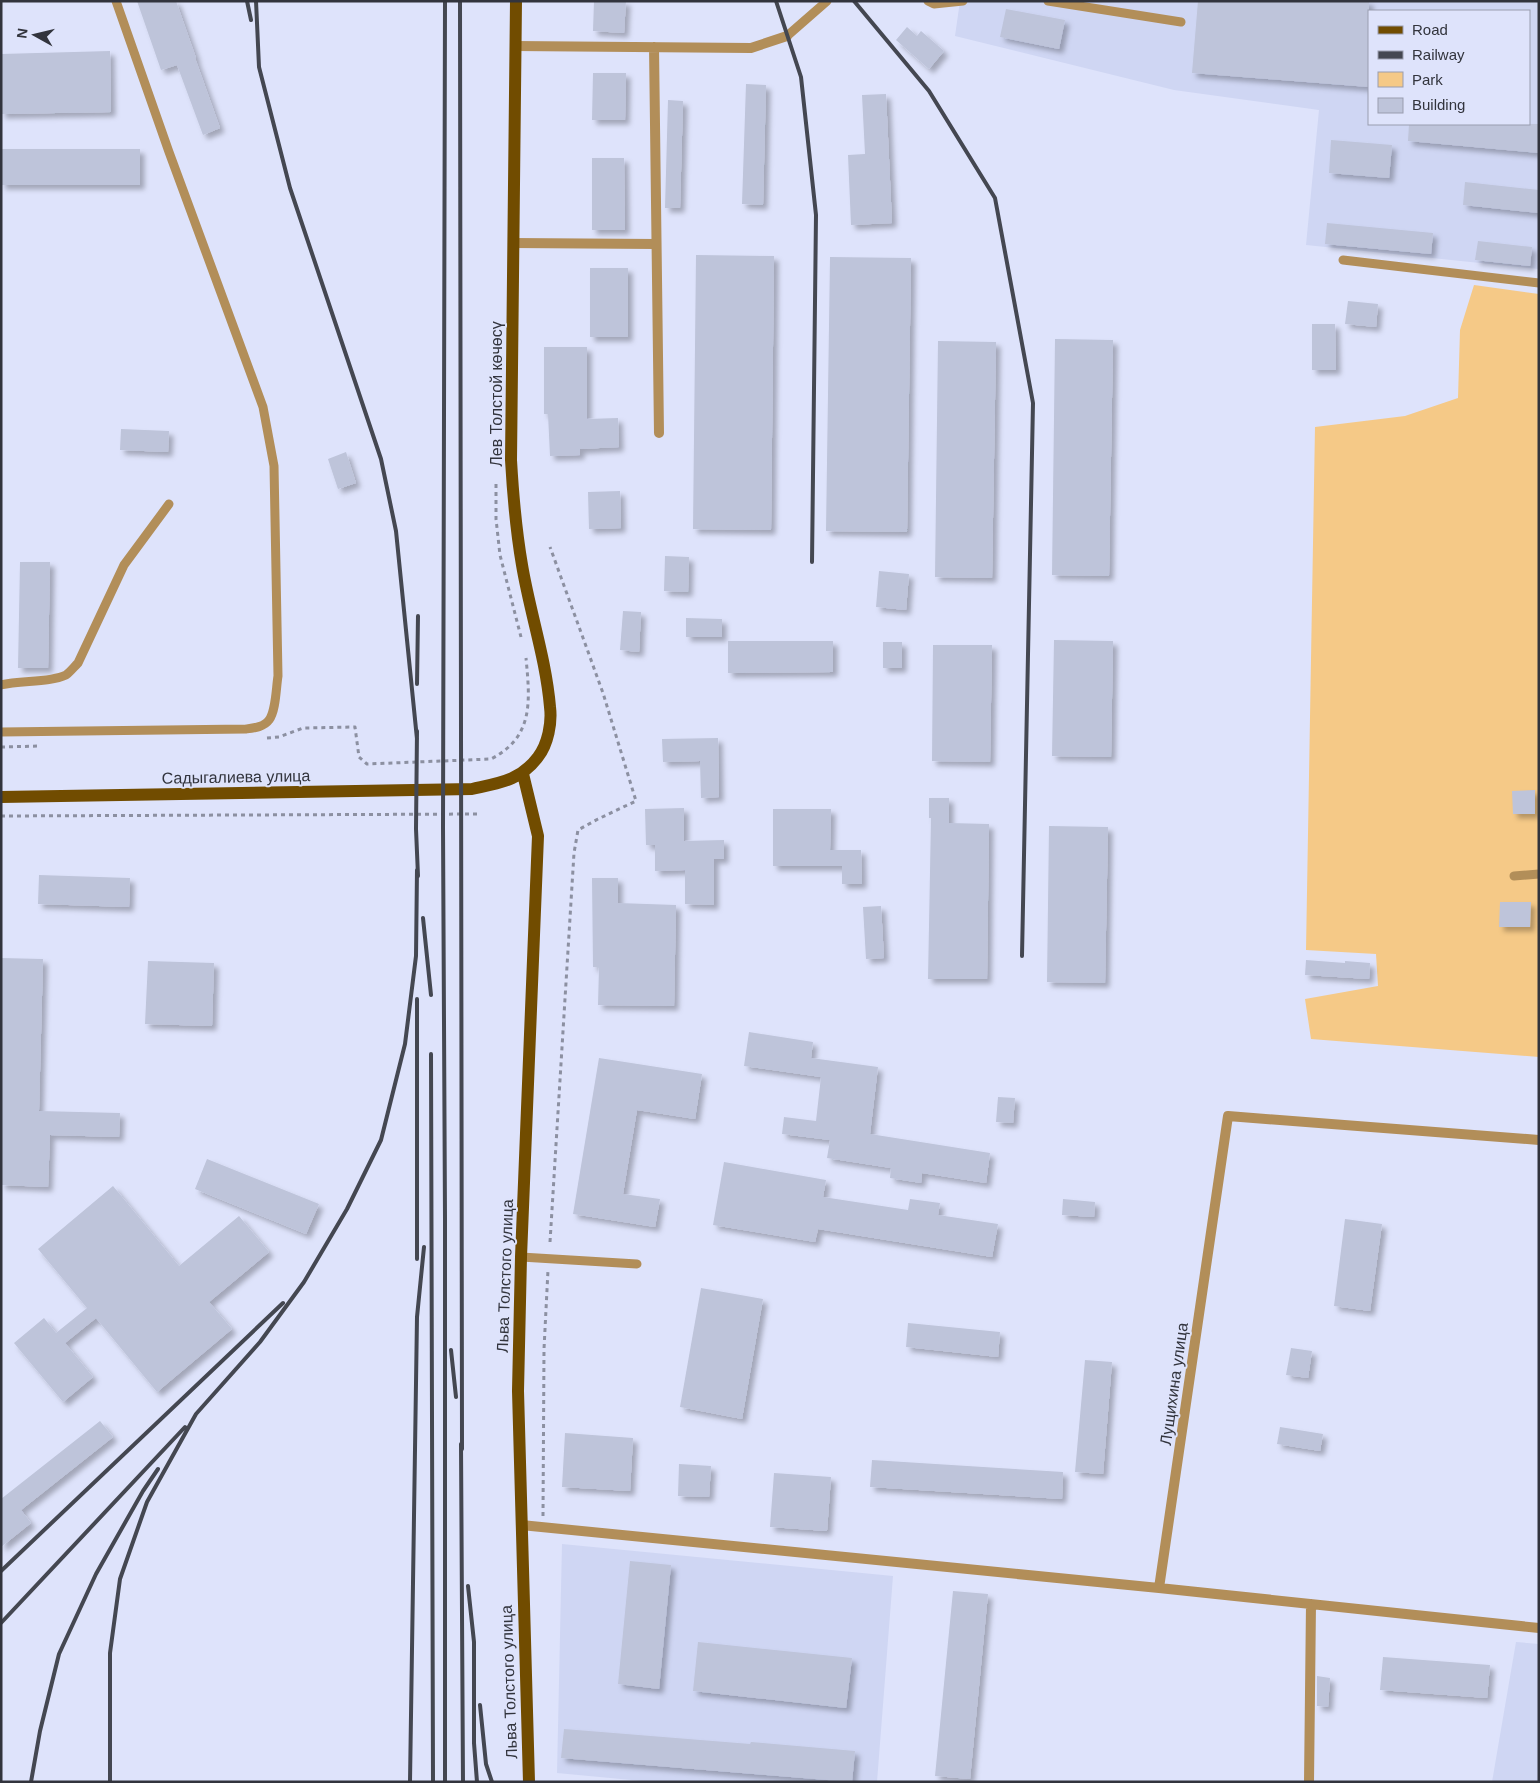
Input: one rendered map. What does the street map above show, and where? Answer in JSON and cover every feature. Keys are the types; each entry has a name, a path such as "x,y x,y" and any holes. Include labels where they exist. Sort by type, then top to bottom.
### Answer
{"main road":[{"name":"Лев Толстой көчөсү","path":"516,1 511,460 514,514 522,568 536,623 551,708 548,739 539,757 523,774"},
{"name":"Садыгалиева улица","path":"1,797 472,789 499,783 523,774"},
{"name":"Льва Толстого улица","path":"523,774 538,836 521,1257 518,1391 529,1782"}],"street":[{"path":"515,46 751,48 787,36"},
{"path":"654,46 659,433"},
{"path":"513,243 656,244"},
{"name":"Лущихина улица","path":"1159,1588 1228,1116 1539,1140"},
{"path":"521,1525 1159,1588 1539,1628"},
{"path":"1308,1782 1311,1604"}],"lane":[{"path":"1,732 246,729 261,726 269,720 275,701 278,676 274,475 263,407 169,152 116,1"},
{"path":"787,36 827,1"},
{"path":"928,1 934,4 963,1"},
{"path":"1048,1 1181,22"},
{"path":"1343,260 1539,283"},
{"path":"1,686 13,682 53,678 67,674 78,663 124,565 169,504"},
{"path":"1514,876 1539,874"},
{"path":"521,1257 637,1264"}],"path":[{"path":"496,477 496,519 500,555 522,641"},
{"path":"550,548 603,692 636,801 598,818 578,830 574,853 550,1242"},
{"path":"355,727 359,757 367,764 491,759 504,752 514,743 523,729 528,711 524,650"},
{"path":"1,816 479,814"},
{"path":"543,1527 544,1349 548,1269"}],"shaded area":[{"path":"960,1 1539,1 1539,269 1306,245 1319,110 1174,90 955,36"},
{"path":"562,1544 893,1576 877,1782 653,1782 557,1773"},
{"path":"1516,1642 1539,1644 1539,1782 1492,1782"}],"green space":[{"path":"1474,285 1539,294 1539,1057 1311,1039 1305,999 1378,986 1376,954 1306,950 1315,427 1405,416 1458,398 1460,330"}],"building":[{"path":"137,1 176,1 220,128 203,135 177,65 161,70"},
{"path":"594,1 626,1 624,33 593,31"},
{"path":"1198,1 1369,1 1368,87 1192,73"},
{"path":"1006,9 1065,20 1059,49 1000,37"},
{"path":"907,27 917,36 921,31 944,51 929,69 896,40"},
{"path":"110,51 111,112 1,114 1,54"},
{"path":"593,73 626,73 625,120 592,120"},
{"path":"746,84 766,85 763,205 742,204"},
{"path":"886,94 892,223 851,225 848,155 865,154 862,95"},
{"path":"668,100 683,101 680,208 665,208"},
{"path":"1539,124 1539,153 1408,141 1409,125"},
{"path":"1331,140 1392,145 1389,178 1329,173"},
{"path":"1,149 140,149 140,185 1,185"},
{"path":"592,158 624,158 625,230 592,230"},
{"path":"1465,182 1539,190 1539,213 1463,205"},
{"path":"1327,223 1433,233 1431,254 1325,244"},
{"path":"1478,241 1532,247 1530,266 1475,260"},
{"path":"696,255 774,256 771,530 693,529"},
{"path":"830,257 911,258 907,532 826,531"},
{"path":"590,268 628,268 628,337 590,337"},
{"path":"1348,301 1378,304 1376,327 1345,324"},
{"path":"1312,324 1335,324 1336,370 1312,370"},
{"path":"1055,339 1113,340 1109,576 1052,575"},
{"path":"938,341 996,342 992,578 935,577"},
{"path":"544,347 587,347 587,419 618,418 619,447 580,449 580,455 550,456 548,414 544,414"},
{"path":"121,429 169,431 168,452 120,450"},
{"path":"346,452 356,483 338,489 328,459"},
{"path":"620,491 621,528 589,529 588,492"},
{"path":"665,556 689,557 688,592 664,591"},
{"path":"20,562 50,562 48,668 18,668"},
{"path":"879,571 909,574 906,610 876,607"},
{"path":"623,611 641,612 639,652 620,650"},
{"path":"686,618 722,619 722,637 686,637"},
{"path":"1054,640 1113,641 1111,757 1052,756"},
{"path":"728,641 833,641 833,672 728,673"},
{"path":"883,642 902,642 902,668 883,668"},
{"path":"933,645 992,645 990,762 932,761"},
{"path":"718,738 719,797 701,798 700,761 663,762 662,739"},
{"path":"1535,790 1535,814 1513,814 1512,791"},
{"path":"929,798 949,798 949,823 989,824 987,979 928,979 931,818 929,818"},
{"path":"684,808 684,841 724,840 724,859 714,859 714,905 685,904 685,870 655,871 655,845 646,845 645,809"},
{"path":"773,809 831,809 830,850 861,850 862,884 842,884 842,866 773,866"},
{"path":"1049,826 1108,827 1105,983 1047,982"},
{"path":"39,875 130,878 129,907 38,904"},
{"path":"592,878 618,878 618,903 676,905 674,1006 598,1005 599,967 593,967"},
{"path":"1500,902 1531,902 1530,927 1499,927"},
{"path":"881,906 884,958 866,959 863,907"},
{"path":"1,958 43,959 39,1111 120,1113 119,1137 50,1135 48,1187 1,1185"},
{"path":"1306,960 1370,963 1369,979 1305,975"},
{"path":"148,961 214,963 212,1026 145,1024"},
{"path":"749,1032 813,1042 811,1058 878,1067 870,1134 990,1153 986,1183 922,1173 921,1183 890,1178 891,1168 827,1158 830,1140 782,1134 784,1117 816,1121 821,1077 744,1066"},
{"path":"599,1058 702,1074 695,1119 637,1110 623,1194 660,1199 655,1227 573,1214"},
{"path":"998,1097 1015,1098 1013,1123 996,1122"},
{"path":"207,1159 319,1204 306,1234 195,1189"},
{"path":"724,1162 826,1180 823,1197 908,1210 910,1199 940,1203 938,1215 998,1224 992,1257 818,1229 815,1242 713,1225"},
{"path":"113,1186 179,1266 239,1216 269,1252 209,1302 232,1329 157,1392 96,1318 65,1343 93,1377 63,1402 14,1343 44,1318 56,1333 87,1308 38,1249"},
{"path":"1063,1199 1095,1202 1094,1217 1062,1215"},
{"path":"1345,1219 1382,1224 1370,1311 1334,1306"},
{"path":"701,1288 763,1299 742,1419 680,1407"},
{"path":"908,1323 1000,1332 998,1357 906,1347"},
{"path":"1291,1348 1312,1351 1308,1378 1286,1375"},
{"path":"1085,1360 1112,1362 1103,1474 1075,1472"},
{"path":"100,1421 113,1437 21,1510 31,1523 1,1547 1,1499"},
{"path":"1280,1427 1323,1434 1320,1451 1277,1444"},
{"path":"565,1433 633,1438 630,1491 562,1487"},
{"path":"872,1460 1063,1472 1062,1499 870,1487"},
{"path":"679,1464 711,1466 709,1497 678,1496"},
{"path":"774,1473 831,1477 827,1531 770,1527"},
{"path":"630,1561 671,1565 659,1689 618,1684"},
{"path":"953,1591 988,1594 970,1779 935,1776"},
{"path":"698,1642 852,1658 846,1708 693,1691"},
{"path":"1383,1657 1490,1665 1487,1698 1380,1690"},
{"path":"1317,1676 1330,1678 1328,1707 1317,1706"},
{"path":"564,1729 855,1751 852,1782 561,1758"}],"railway":[{"path":"247,1 251,20"},
{"path":"256,1 259,67 290,188 381,459 396,531 417,739"},
{"path":"445,1 443,827 445,1782"},
{"path":"460,1 462,1449"},
{"path":"776,1 801,77 816,215 812,562"},
{"path":"854,1 929,91 995,198 1033,403 1022,956"},
{"path":"417,684 418,616"},
{"path":"417,731 416,829 418,876"},
{"path":"110,1782 110,1653 120,1579 147,1502 196,1414 260,1342 304,1282 347,1209 381,1140 405,1044 416,956 417,870"},
{"path":"423,918 431,995"},
{"path":"417,999 417,1259"},
{"path":"431,1054 433,1782"},
{"path":"410,1782 417,1317 424,1247"},
{"path":"1,1571 283,1303"},
{"path":"451,1350 456,1397"},
{"path":"1,1623 185,1427"},
{"path":"461,1444 463,1782"},
{"path":"31,1782 40,1731 59,1654 96,1574 143,1491 158,1469"},
{"path":"468,1586 474,1642 474,1743 477,1782"},
{"path":"480,1705 486,1764 492,1782"}]}
